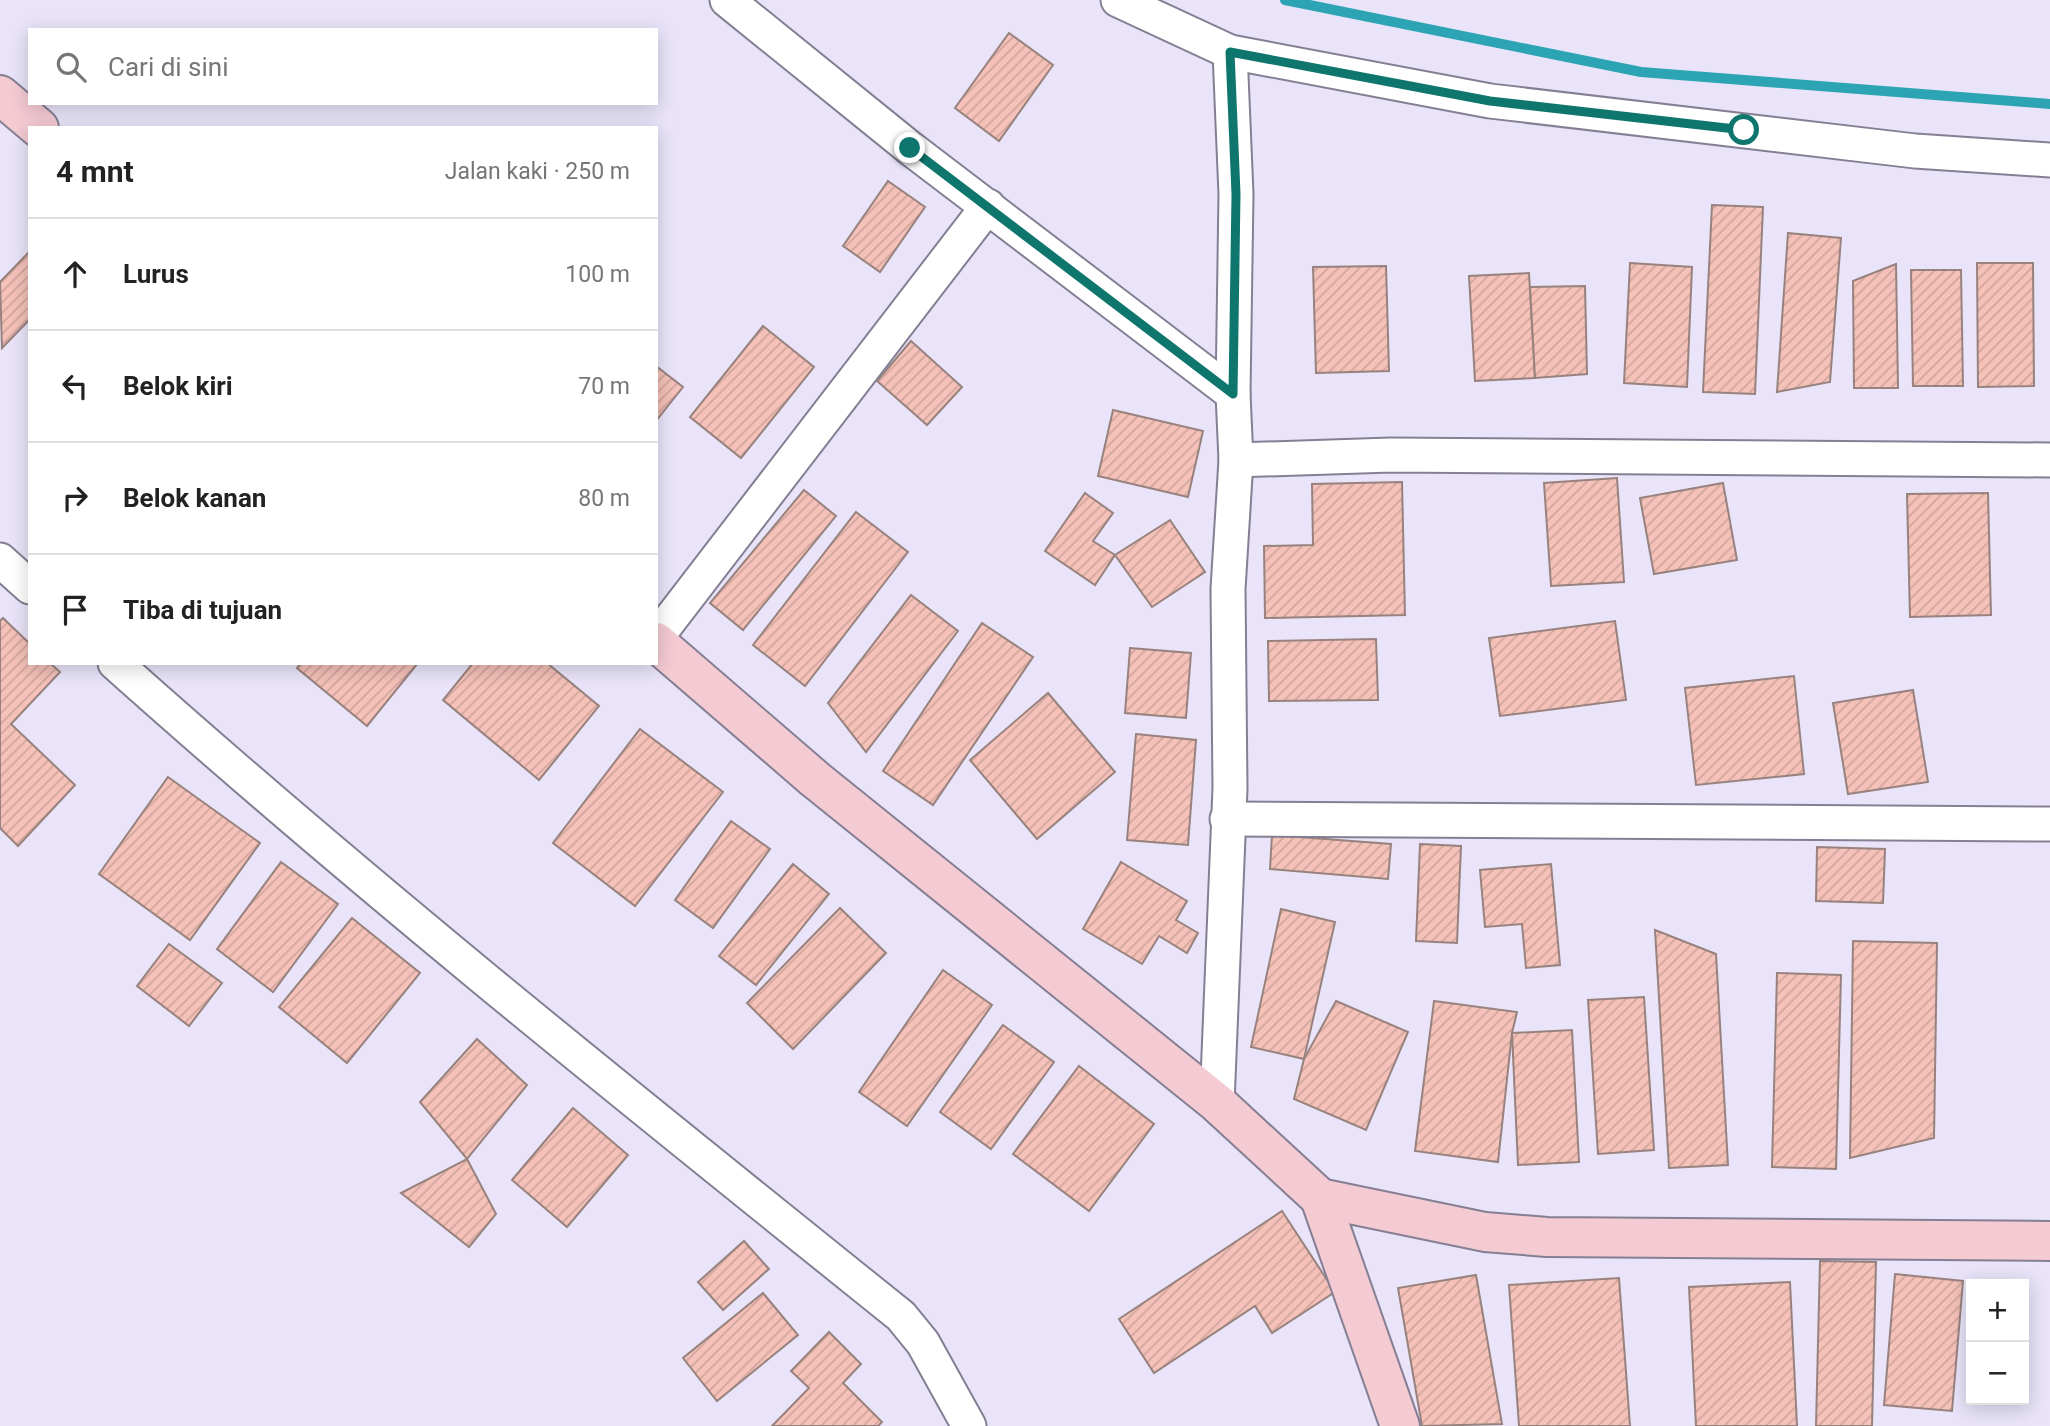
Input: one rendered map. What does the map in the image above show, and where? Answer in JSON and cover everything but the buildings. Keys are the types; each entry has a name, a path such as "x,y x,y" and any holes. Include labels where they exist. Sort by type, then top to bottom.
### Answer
{"main road":[{"path":"0,95 37,126"},
{"path":"658,642 816,780 1217,1103 1320,1198 1400,1426"},
{"path":"1320,1198 1485,1232 1547,1237 2050,1241"}],"street":[{"path":"727,0 910,148 1233,394"},
{"path":"1118,0 1230,52 1516,105 1915,150 2050,160"},
{"path":"1217,1103 1230,788 1228,589 1236,460 1233,394 1236,194 1230,52"},
{"path":"658,637 988,206"},
{"path":"1236,460 1391,455 2050,460"},
{"path":"0,560 28,585"},
{"path":"117,665 230,766 901,1316 923,1343 970,1426"},
{"path":"1227,819 2050,824"}],"waterway":[{"path":"1285,0 1641,72 2050,104"}],"route":[{"path":"910,148 1233,394 1236,194 1230,52 1490,101 1607,117 1744,130"}]}
